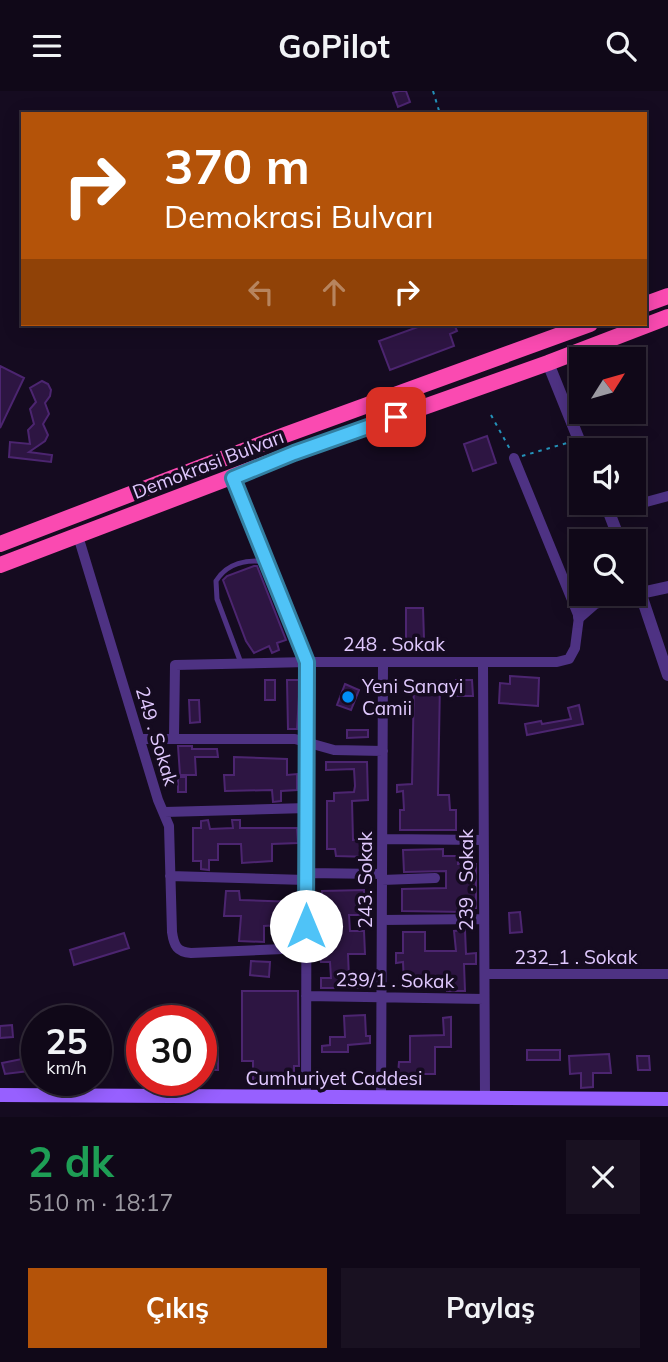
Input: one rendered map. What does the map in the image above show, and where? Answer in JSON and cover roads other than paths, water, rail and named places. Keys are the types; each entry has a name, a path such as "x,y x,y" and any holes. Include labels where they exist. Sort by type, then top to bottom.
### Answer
{"highway":[{"path":"647,304 668,296"},
{"name":"Demokrasi Bulvarı","path":"647,325 668,317"},
{"name":"Demokrasi Bulvarı","path":"0,544 285,435 585,326"},
{"name":"Demokrasi Bulvarı","path":"0,565 294,453 645,326"}],"main road":[{"name":"Cumhuriyet Caddesi","path":"0,1095 668,1100"}],"street":[{"path":"548,363 578,438"},
{"path":"514,458 579,617 592,606"},
{"path":"233,478 307,662 306,1097"},
{"path":"646,500 668,496"},
{"name":"249 . Sokak","path":"78,536 158,800 169,826 172,932 177,949 191,953 306,948"},
{"path":"646,591 668,587"},
{"path":"646,606 668,675"},
{"name":"248 . Sokak","path":"174,737 175,665 558,662 569,659 575,648 579,617"},
{"name":"243. Sokak","path":"381,1098 383,662"},
{"name":"239 . Sokak","path":"483,662 485,1098"},
{"path":"140,739 295,739 334,750 383,751"},
{"path":"165,812 307,808"},
{"path":"383,839 483,840"},
{"path":"170,876 435,878"},
{"path":"382,920 484,919"},
{"name":"232_1 . Sokak","path":"485,975 668,974"},
{"name":"239/1 . Sokak","path":"306,996 484,999"}],"lane":[{"path":"241,663 218,599 216,581 225,569 237,564 251,560 267,562"}],"place":[{"name":"Yeni Sanayi Camii","path":"348,697"}]}
